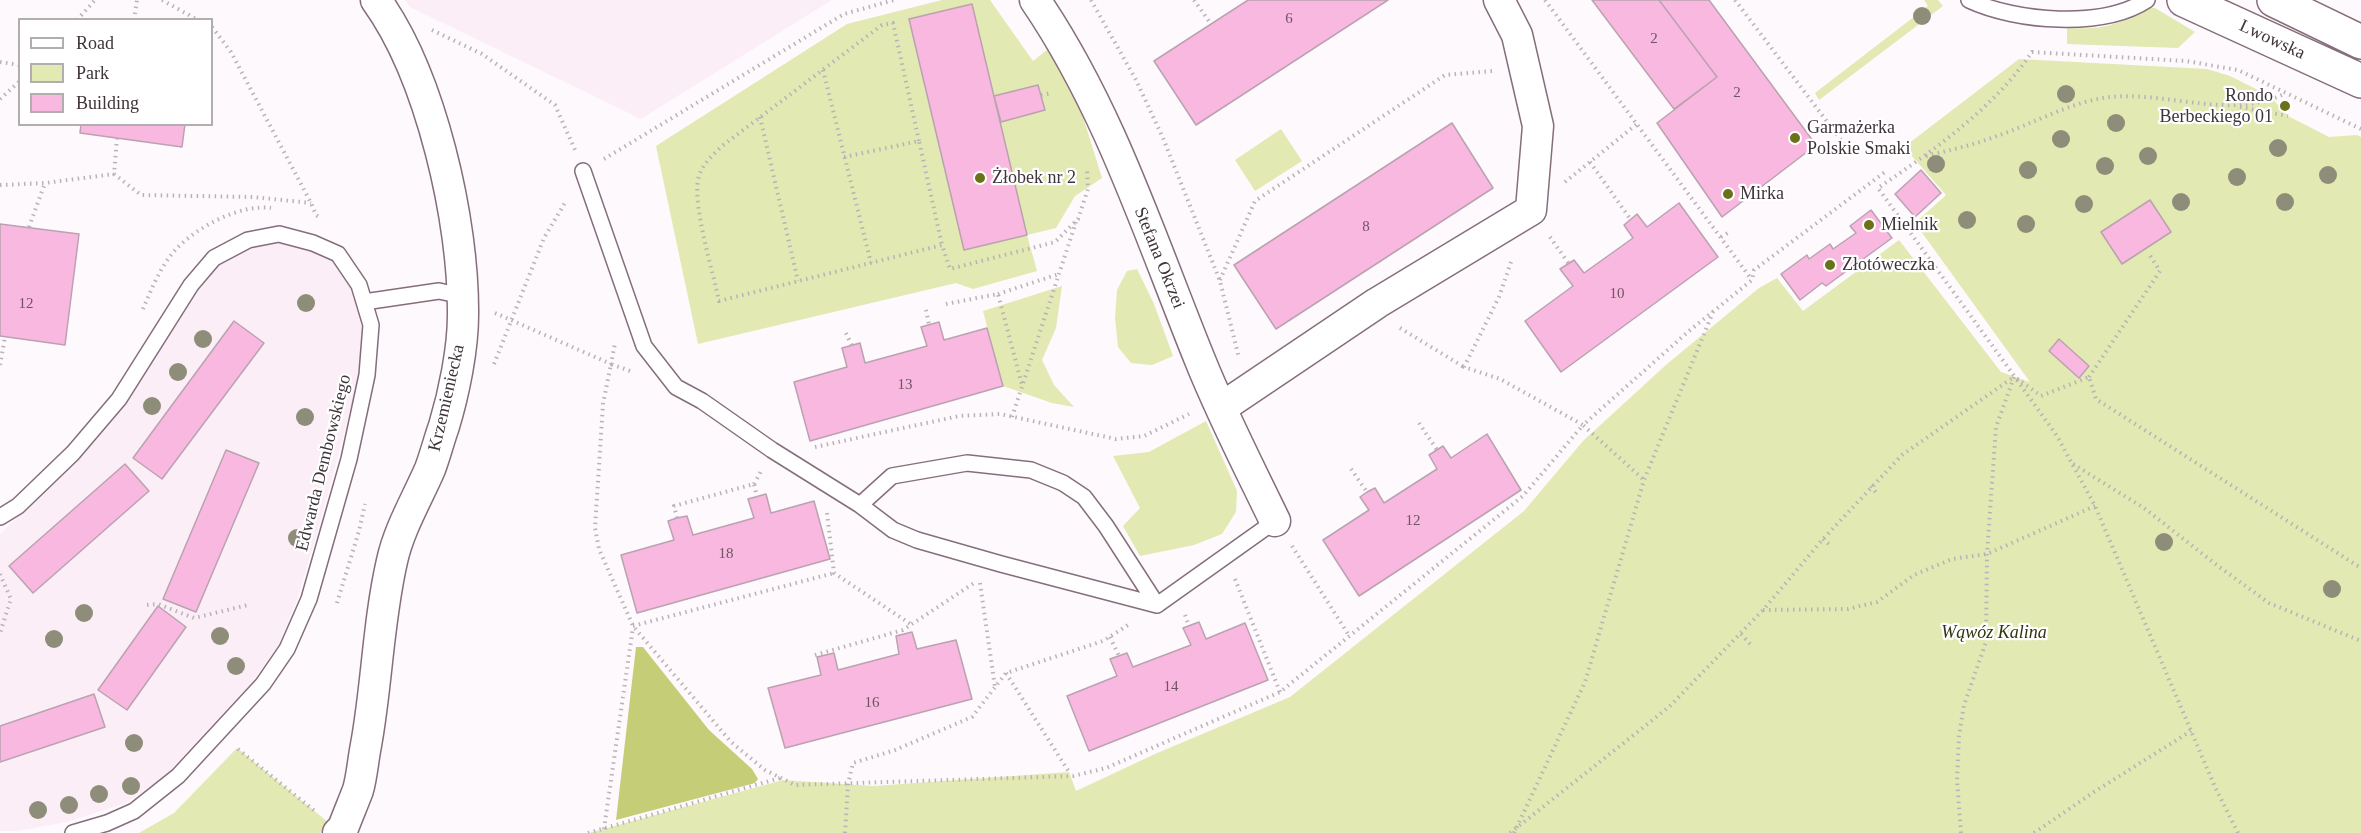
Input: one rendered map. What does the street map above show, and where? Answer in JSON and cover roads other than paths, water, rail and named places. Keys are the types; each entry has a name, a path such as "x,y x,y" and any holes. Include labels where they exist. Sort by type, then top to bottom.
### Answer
{"street":[{"name":"Krzemieniecka","path":"338,833 358,788 373,703 392,559 431,467 447,414 464,316 457,227 428,105 408,55 376,0"},
{"name":"Stefana Okrzei","path":"1035,0 1088,88 1113,142 1218,403 1275,521"},
{"path":"1218,403 1531,210 1538,126 1517,35 1499,0"},
{"name":"Lwowska","path":"2184,0 2361,81"},
{"name":"Lwowska","path":"2274,0 2361,42"}],"lane":[{"path":"1969,0 2018,15 2093,19 2139,6 2147,0"},
{"path":"584,171 644,346 676,387 702,401 772,450 823,480 893,530 917,540 1157,605"},
{"name":"Edwarda Dembowskiego","path":"0,517 18,506 73,453 119,399 190,285 214,258 248,240 279,234 313,243 338,254 359,285 371,325 367,375 349,459 309,599 287,649 263,684 178,776 134,811 107,823 73,833"},
{"path":"364,302 440,291 462,296"},
{"path":"860,505 892,476 967,463 1031,470 1063,483 1084,497 1106,526 1157,605"},
{"path":"1157,605 1275,521"}],"place":[{"name":"Rondo Berbeckiego 01","path":"2285,106"},
{"name":"Garmażerka Polskie Smaki","path":"1795,138"},
{"name":"Żłobek nr 2","path":"980,178"},
{"name":"Mirka","path":"1728,194"},
{"name":"Mielnik","path":"1869,225"},
{"name":"Złotóweczka","path":"1830,265"}],"park label":[{"name":"Wąwóz Kalina","path":"1994,633"}]}
